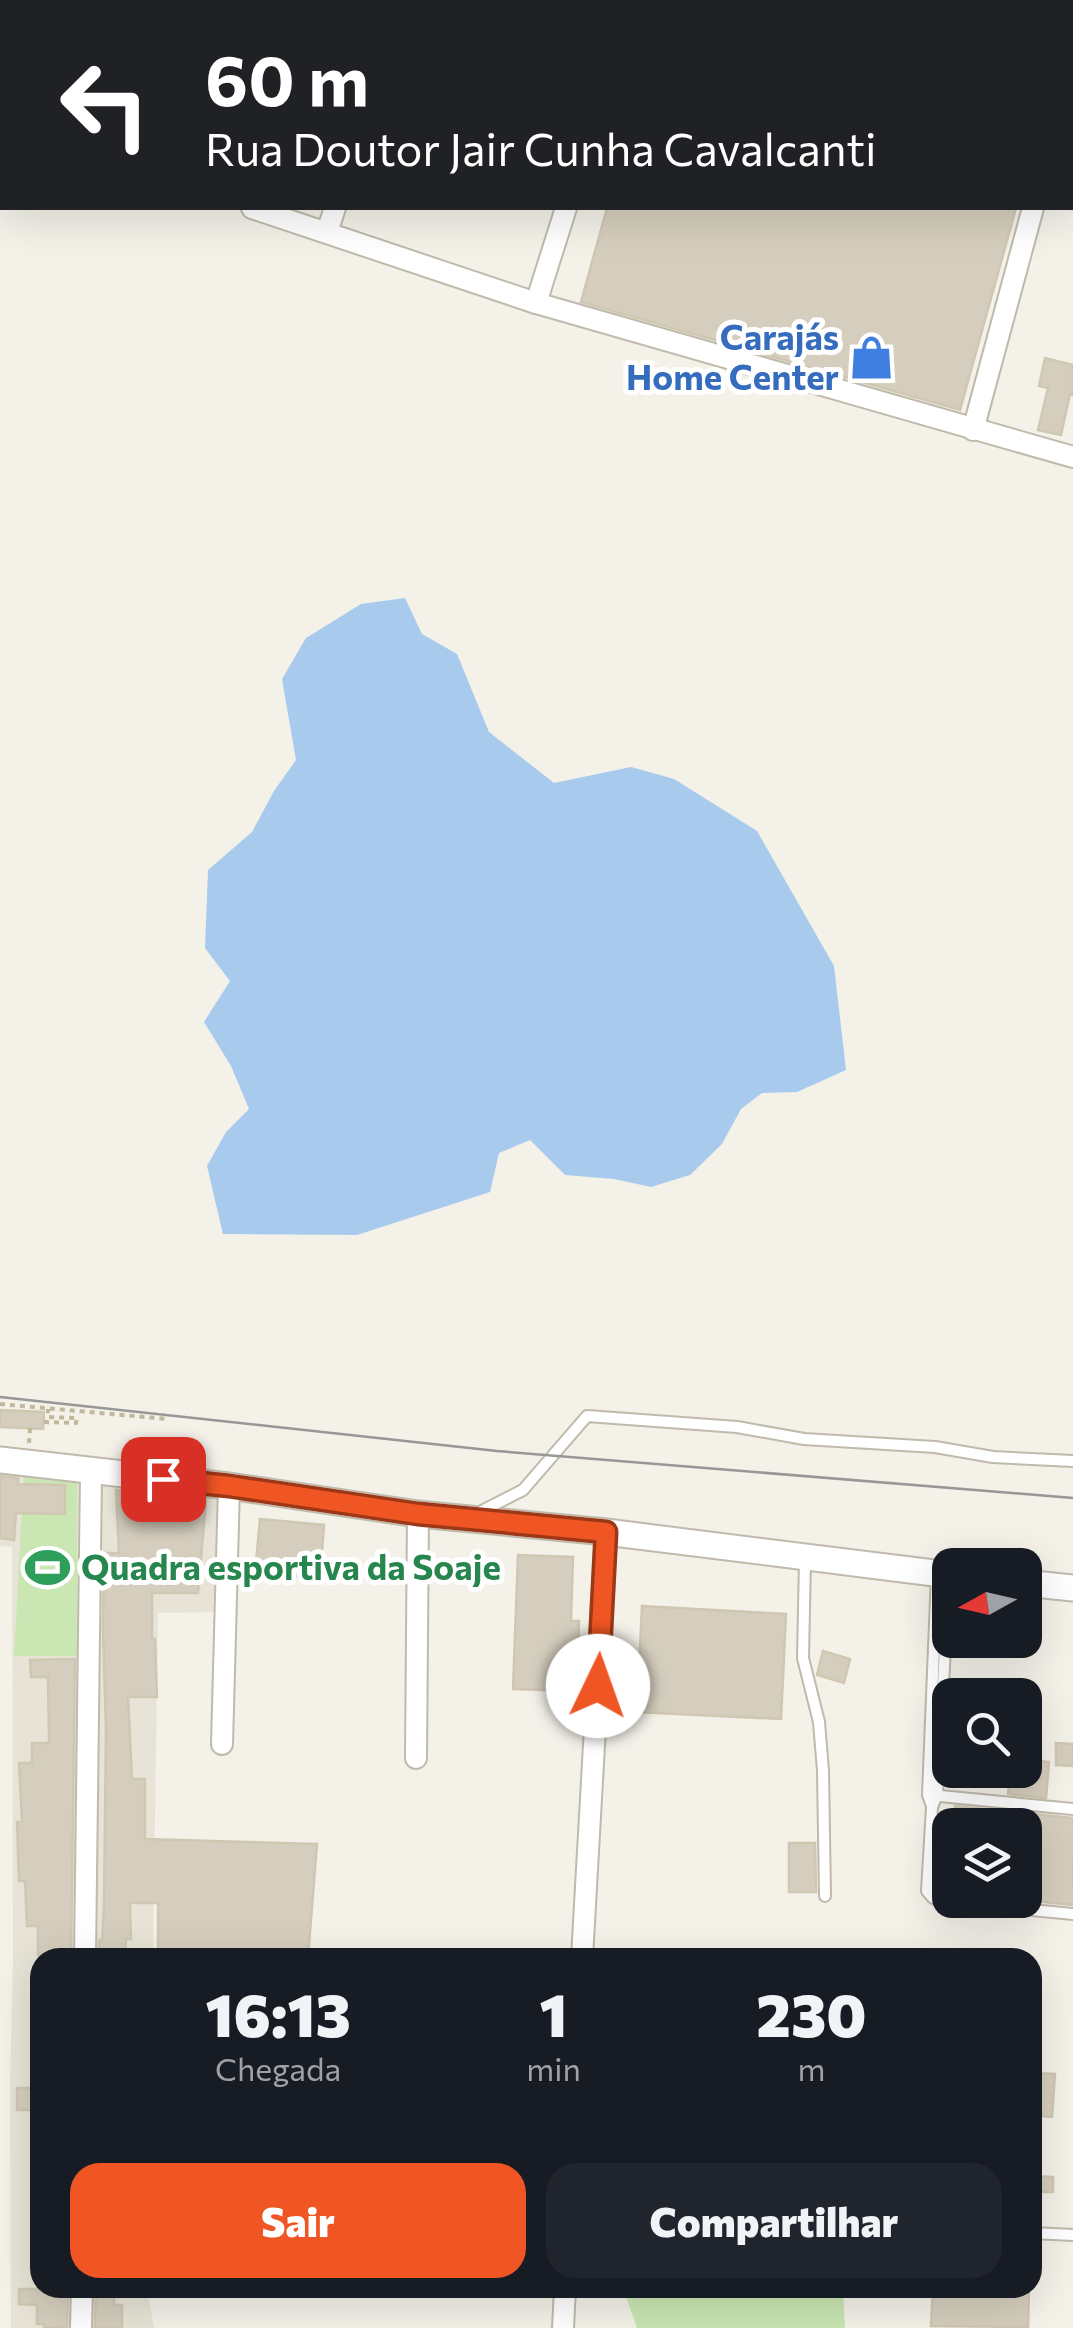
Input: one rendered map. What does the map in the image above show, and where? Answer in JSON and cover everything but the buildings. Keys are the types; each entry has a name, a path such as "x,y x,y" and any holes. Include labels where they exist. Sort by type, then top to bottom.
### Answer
{"street":[{"path":"258,210 536,304 1073,457"},
{"path":"327,232 334,210"},
{"path":"536,304 565,210"},
{"path":"973,430 1033,210"},
{"path":"0,1460 229,1486 418,1514 606,1532 932,1573"},
{"path":"86,1948 92,1472"},
{"path":"222,1744 229,1486"},
{"path":"416,1758 418,1514"},
{"path":"583,1948 606,1532"},
{"path":"1042,1585 1073,1588"},
{"path":"81,2328 82,2298"},
{"path":"563,2328 564,2298"}],"lane":[{"path":"469,1518 523,1490 587,1416 1073,1461"},
{"path":"804,1558 803,1658 819,1722 825,1896"},
{"path":"940,1658 927,1891 933,1898 961,1904 1073,1914"},
{"path":"932,1795 1073,1809"},
{"path":"1042,2233 1073,2234"}],"path":[{"path":"0,1404 167,1419"},
{"path":"44,1422 76,1423 77,1418 48,1417 48,1408"}],"shaded area":[{"path":"0,1464 225,1491 217,1612 158,1613 153,1948 30,1948 30,2298 149,2298 154,2328 11,2328 12,1547 0,1546"}],"green space":[{"name":"Quadra esportiva da Soaje","path":"24,1472 77,1481 77,1656 14,1656"},
{"path":"626,2298 844,2298 845,2328 637,2328"}],"water":[{"path":"405,598 422,634 457,654 489,732 554,783 631,767 674,779 757,831 834,966 846,1070 797,1092 762,1093 741,1109 722,1144 690,1175 651,1187 565,1175 530,1140 499,1153 490,1192 357,1235 223,1234 207,1166 226,1132 249,1109 231,1066 204,1022 230,981 205,948 208,870 252,832 296,760 282,679 306,638 361,604"}],"tram line":[{"path":"0,1397 497,1451 1073,1498"}],"place":[{"name":"Carajás Home Center","path":"872,358"},
{"name":"Quadra esportiva da Soaje","path":"48,1568"}],"route":[{"path":"163,1479 418,1514 606,1532 598,1686"}]}
